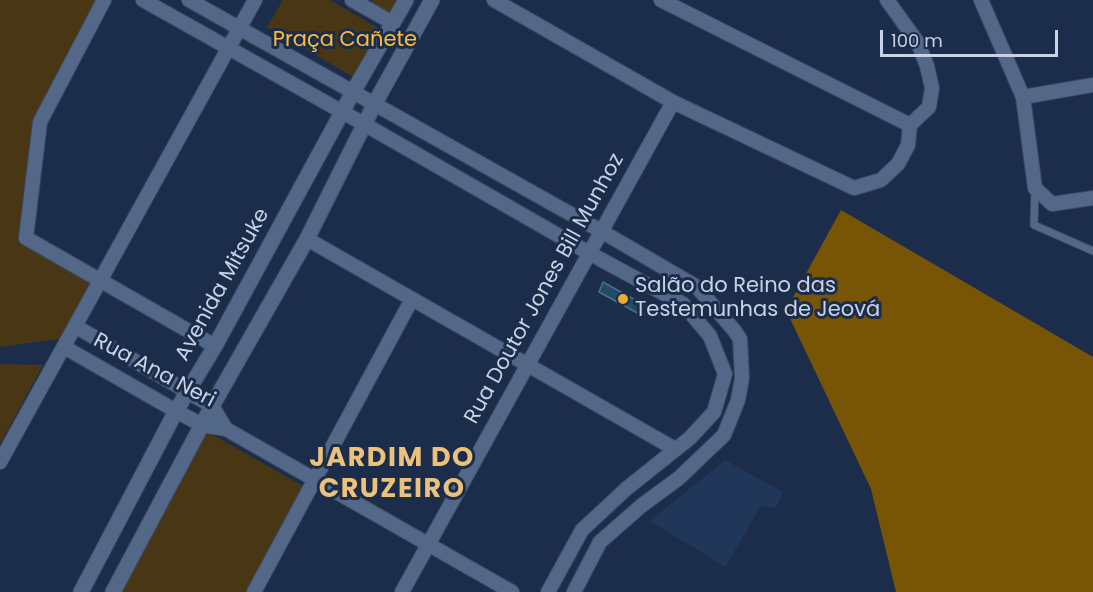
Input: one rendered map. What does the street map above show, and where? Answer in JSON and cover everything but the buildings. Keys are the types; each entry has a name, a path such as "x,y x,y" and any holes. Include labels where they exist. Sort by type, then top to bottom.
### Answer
{"main road":[{"name":"Avenida Mitsuke","path":"81,592 176,411 215,346 353,92 406,0"},
{"path":"113,592 212,406 307,239 364,124 432,0"}],"street":[{"path":"104,0 40,122 26,238 215,346"},
{"path":"143,0 683,304 710,336 725,374 714,412 690,438 626,489 582,530 548,592"},
{"path":"189,0 375,103 697,287 740,339 742,378 738,400 724,435 679,478 640,506 600,542 574,592"},
{"path":"0,462 255,0"},
{"path":"352,0 393,23"},
{"path":"494,0 673,102 854,188 881,180 898,164 908,145 910,125 929,107 932,88 918,43 887,0"},
{"path":"661,0 910,125"},
{"path":"981,0 1023,97 1035,188 1052,204 1093,198"},
{"path":"1023,97 1093,85"},
{"name":"Rua Doutor Jones Bill Munhoz","path":"402,592 673,102"},
{"path":"307,239 675,449"},
{"path":"254,592 412,299"},
{"name":"Rua Ana Neri","path":"75,326 212,406 226,429"},
{"name":"Rua Ana Neri","path":"64,346 202,425 226,429 512,592"}],"lane":[{"path":"1035,188 1034,225 1093,251"}],"shaded area":[{"path":"841,210 1093,357 1093,592 896,592 871,489 786,310"},
{"path":"725,460 783,492 776,508 761,506 725,567 650,521"}],"green space":[{"path":"0,0 98,0 33,126 23,241 95,283 59,339 0,347"},
{"name":"Praça Cañete","path":"283,0 330,0 385,32 357,79 267,27"},
{"path":"372,0 404,0 395,16 370,2"},
{"path":"0,364 43,365 0,444"},
{"path":"206,431 303,486 248,592 122,592"}],"place":[{"name":"Salão do Reino das Testemunhas de Jeová","path":"623,299"}],"district":[{"name":"JARDIM DO CRUZEIRO","path":"392,474"}]}
